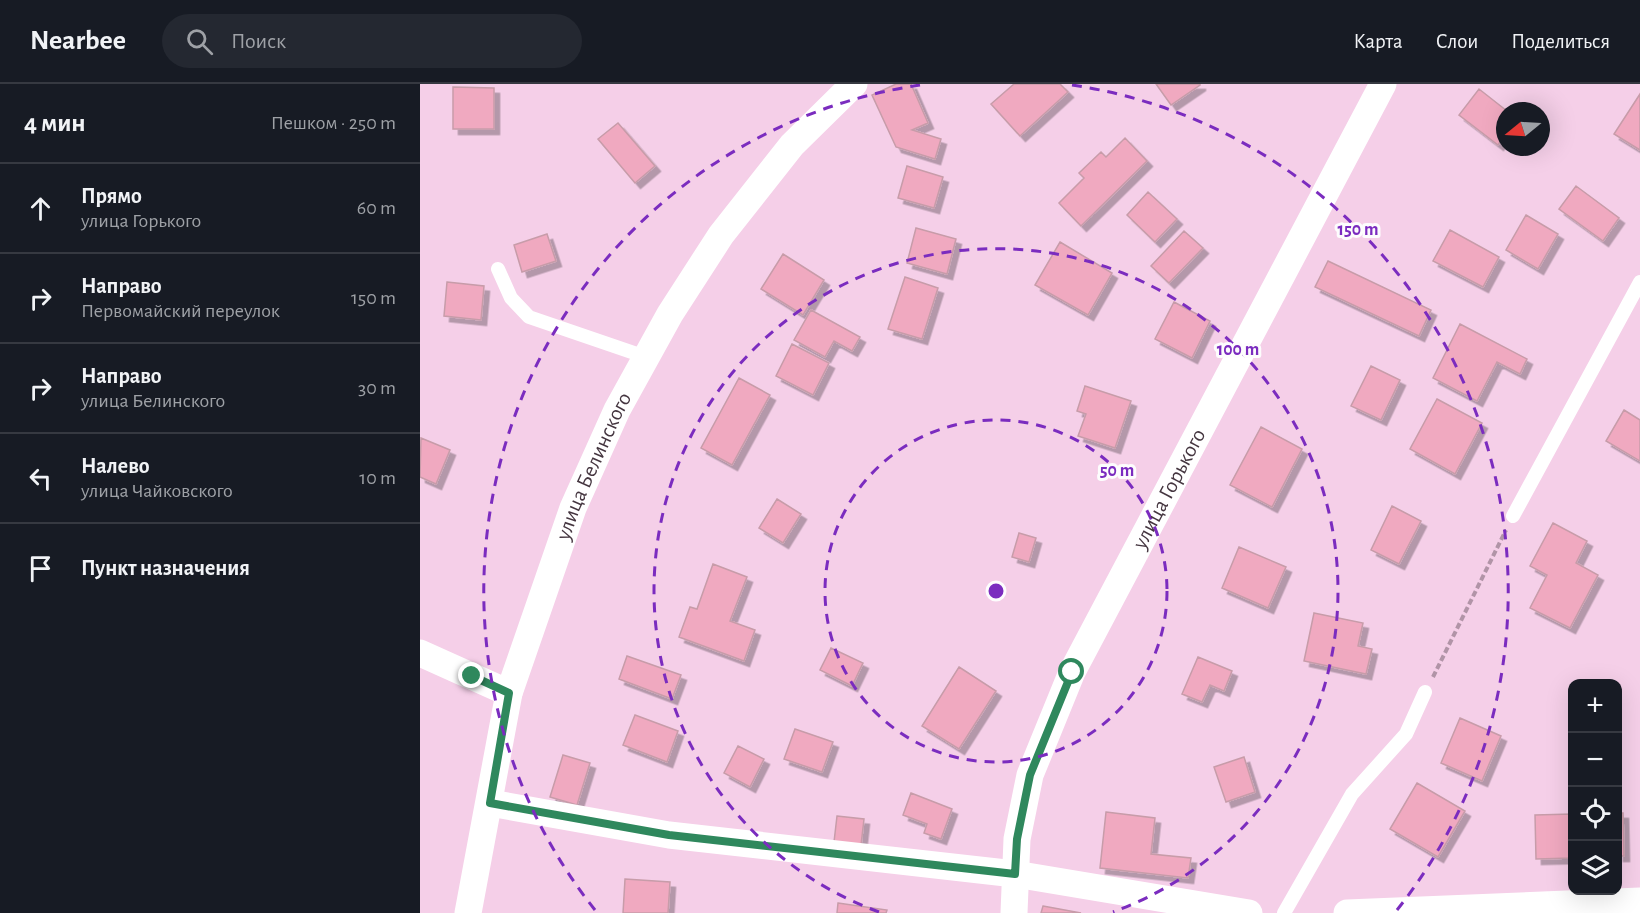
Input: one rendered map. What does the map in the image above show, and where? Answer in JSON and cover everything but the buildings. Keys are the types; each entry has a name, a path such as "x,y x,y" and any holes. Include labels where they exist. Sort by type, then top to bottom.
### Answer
{"street":[{"name":"улица Белинского","path":"468,913 509,693 573,508 616,410 670,314 721,235 792,145 854,84"},
{"name":"улица Горького","path":"1014,913 1017,839 1030,775 1072,672 1383,84"},
{"path":"420,653 509,693"},
{"path":"490,803 669,835 1015,874 1249,913"},
{"path":"1347,913 1640,901"}],"lane":[{"path":"498,269 511,298 529,317 646,357"},
{"path":"1513,516 1640,282"},
{"path":"1284,913 1352,794 1406,734 1425,692"}],"path":[{"path":"1425,692 1513,516"}],"route":[{"path":"472,676 509,693 490,803 669,835 1015,874 1017,839 1030,775 1072,672"}]}
